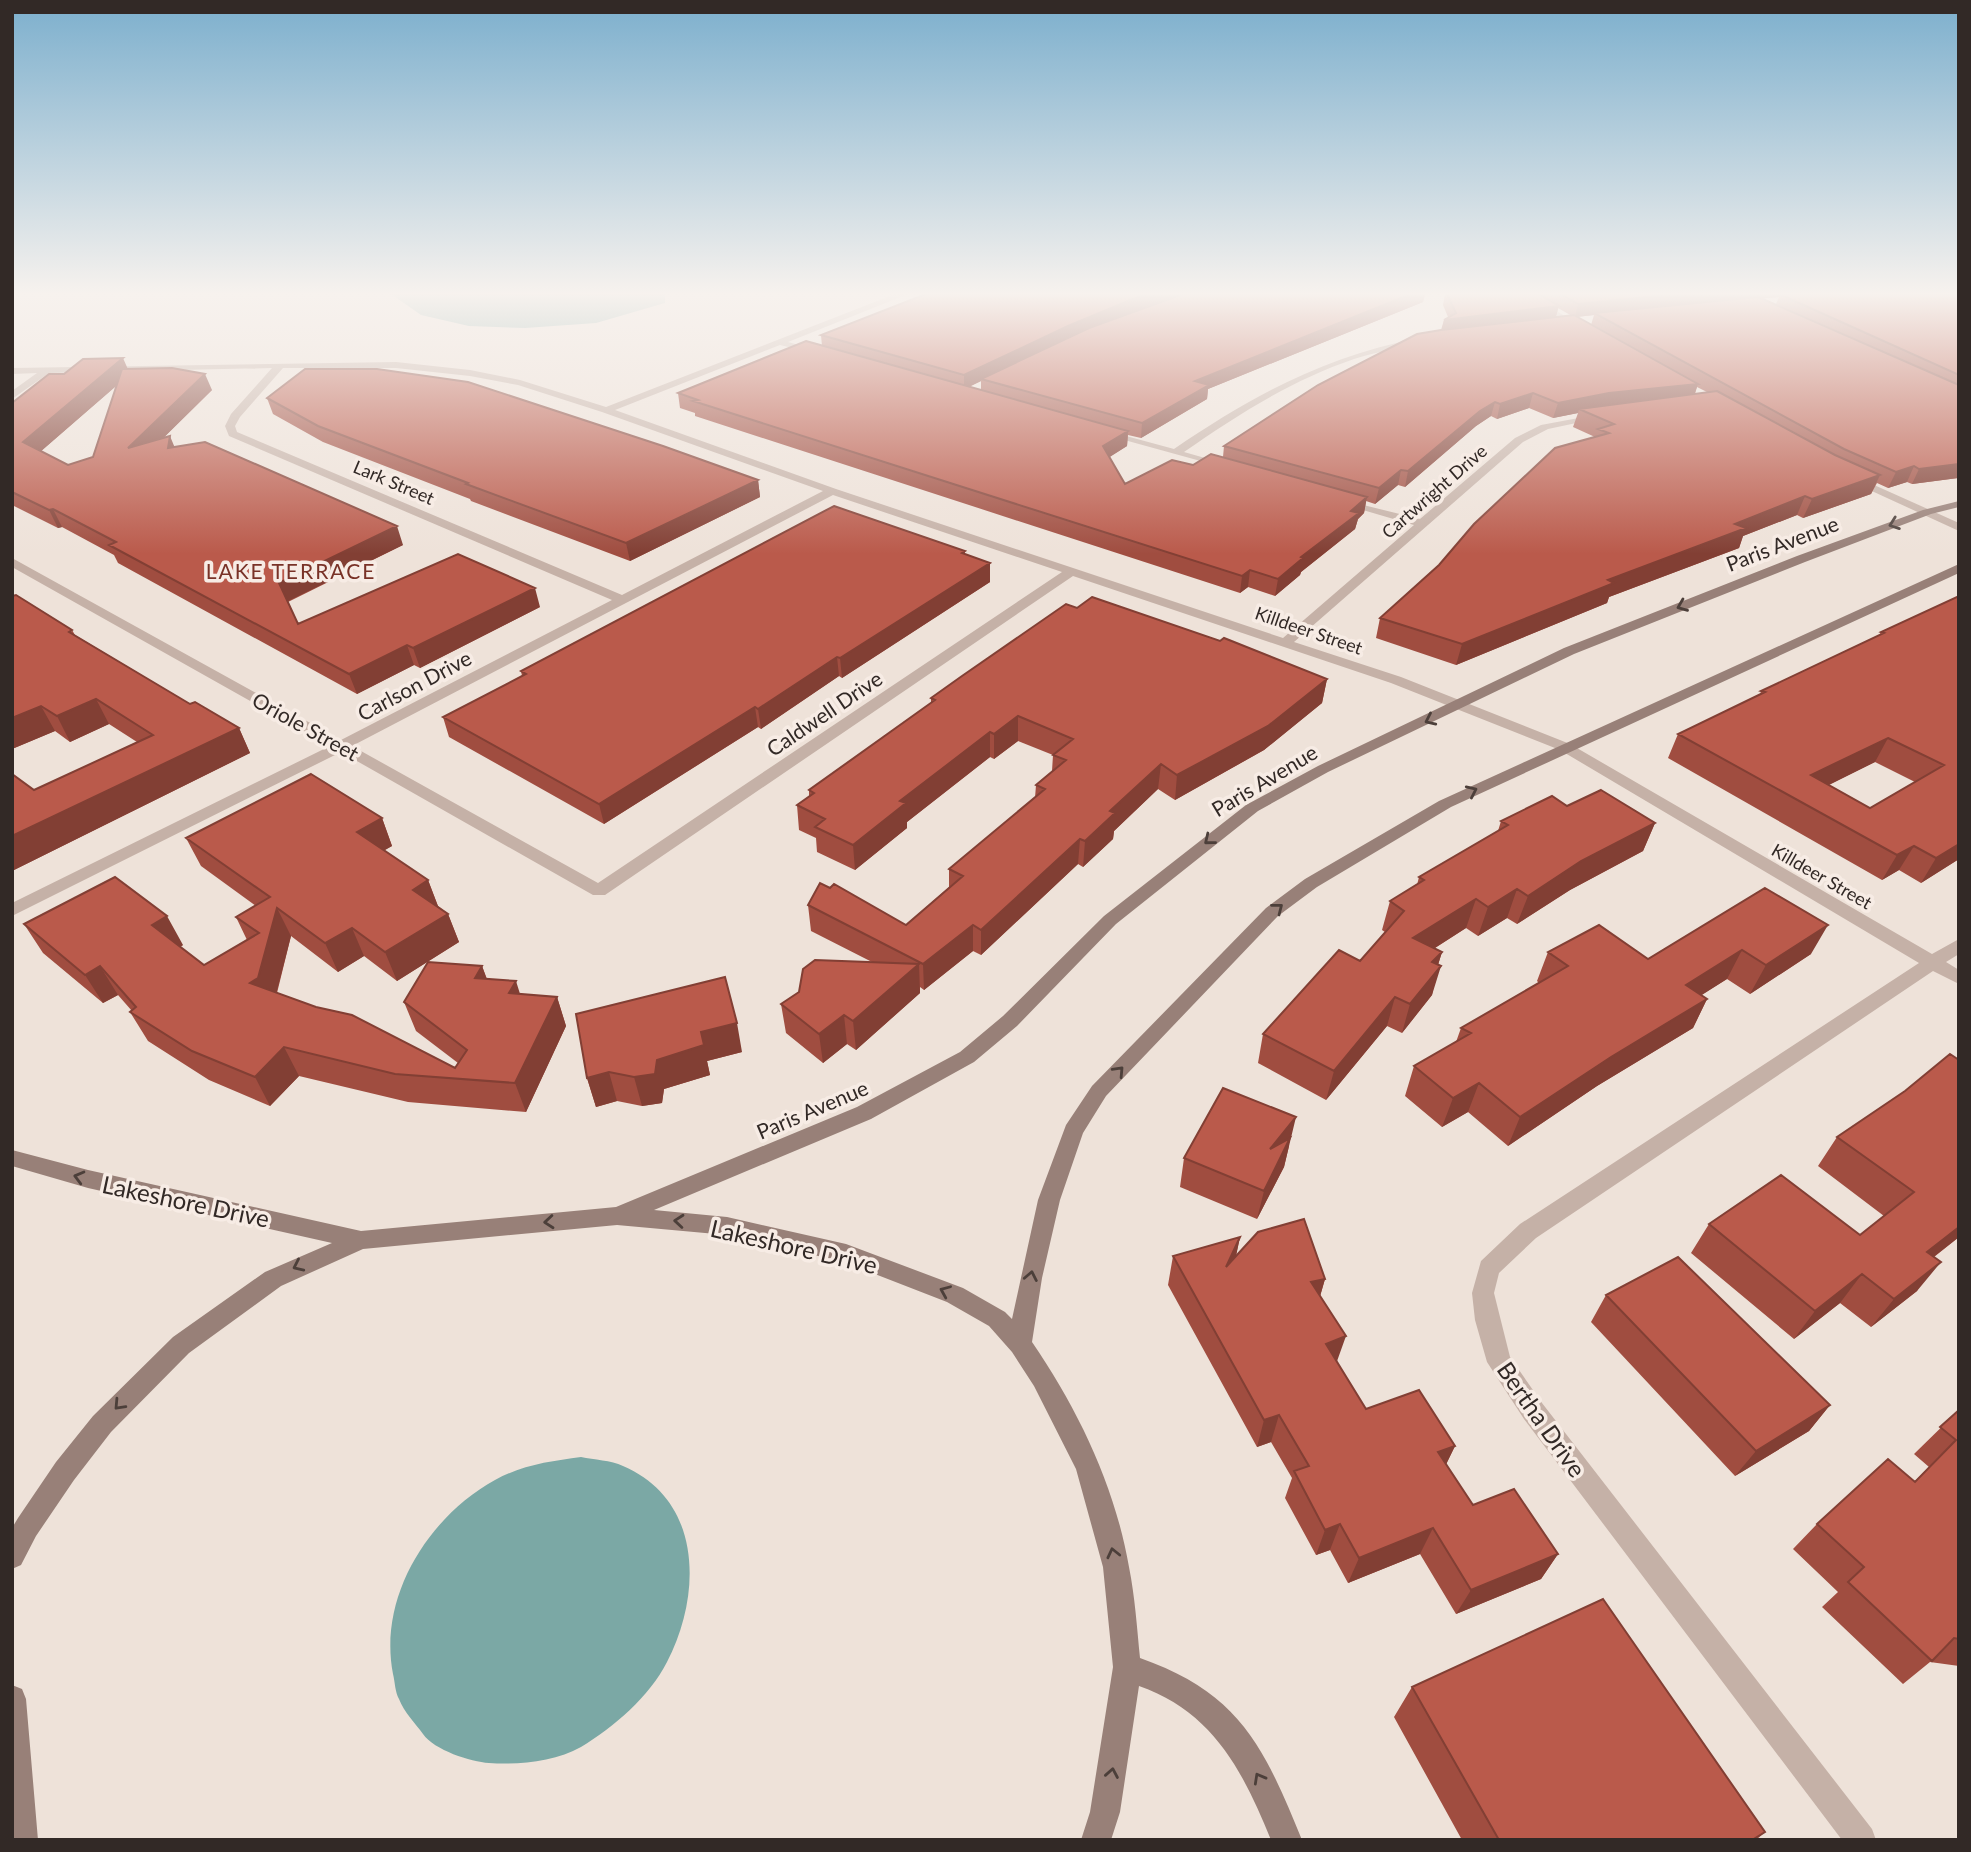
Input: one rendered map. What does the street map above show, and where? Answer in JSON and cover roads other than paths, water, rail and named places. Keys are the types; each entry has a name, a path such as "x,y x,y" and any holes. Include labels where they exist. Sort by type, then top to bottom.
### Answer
{"street":[{"path":"12,396 33,380"},
{"name":"Lark Street","path":"266,380 235,416 230,426 233,434 622,600"},
{"name":"Killdeer Street","path":"507,380 606,410 832,491 1286,642 1461,705 1565,747 1959,978"},
{"path":"606,410 683,380"},
{"path":"1175,453 1247,405 1291,380"},
{"name":"Cartwright Drive","path":"1286,642 1519,440 1545,427 1604,415"},
{"path":"1097,431 1227,468"},
{"path":"1844,474 1959,528"},
{"name":"Carlson Drive","path":"12,910 342,746 832,491"},
{"path":"1332,497 1424,524"},
{"name":"Paris Avenue","path":"617,1216 864,1113 967,1058 1010,1021 1110,920 1252,808 1323,769 1569,651 1927,512 1959,504"},
{"name":"Oriole Street","path":"12,562 599,891"},
{"path":"1020,1344 1031,1278 1049,1200 1073,1131 1099,1091 1218,966 1282,905 1392,833 1445,804 1959,568"},
{"name":"Caldwell Drive","path":"599,891 1073,570"},
{"name":"Bertha Drive","path":"1861,1840 1499,1362 1487,1320 1483,1293 1489,1268 1528,1231 1959,945"},
{"name":"Lakeshore Drive","path":"12,1158 88,1179 361,1240 617,1216 727,1226 846,1253 955,1295 997,1319 1020,1344 1066,1419 1088,1468 1107,1524 1116,1567 1128,1667 1105,1812 1096,1840"},
{"name":"Lakeshore Drive","path":"12,1556 27,1527 65,1471 102,1424 181,1345 273,1279 361,1240"},
{"path":"1128,1667 1175,1686 1207,1709 1238,1740 1263,1785 1287,1840"},
{"path":"12,1699 23,1840"}],"water":[{"path":"581,1457 618,1464 649,1481 669,1502 681,1525 688,1552 690,1580 686,1608 667,1662 651,1687 630,1710 593,1739 571,1752 536,1761 500,1764 473,1760 444,1750 428,1740 407,1713 398,1696 393,1674 390,1645 393,1616 413,1562 429,1537 449,1515 495,1480 526,1467"}],"district":[{"name":"LAKE TERRACE","path":"291,570"}]}
